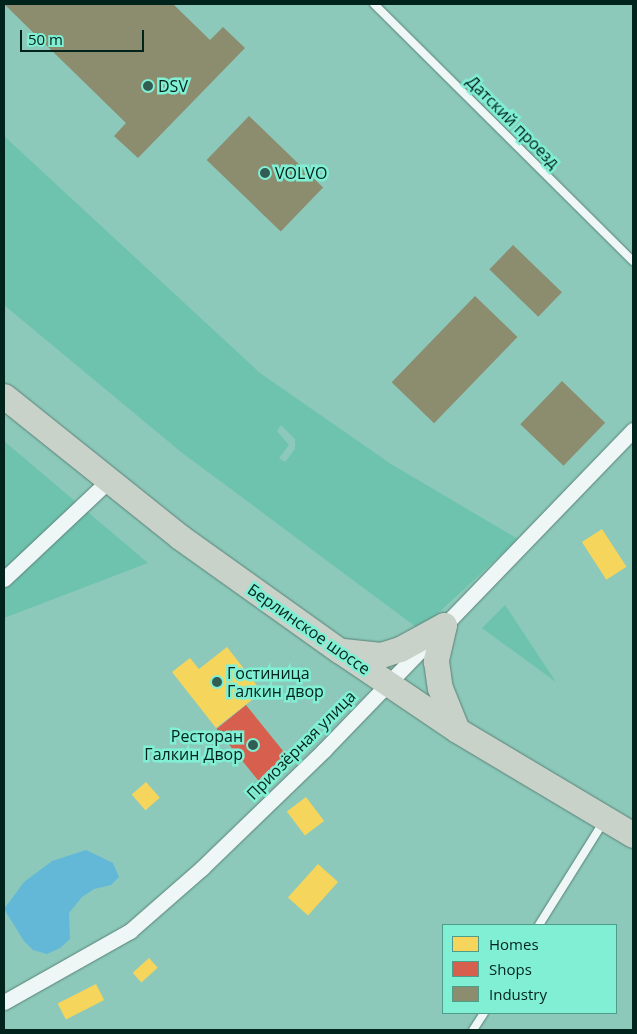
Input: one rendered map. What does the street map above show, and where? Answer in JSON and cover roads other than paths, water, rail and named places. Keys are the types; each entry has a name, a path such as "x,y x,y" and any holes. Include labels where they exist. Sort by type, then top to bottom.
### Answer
{"highway":[{"name":"Берлинское шоссе","path":"4,396 108,481 387,684 457,730 633,835"},
{"path":"340,651 381,654 400,649 444,625"},
{"path":"444,625 436,661 440,688 457,730"}],"street":[{"name":"Приозёрная улица","path":"4,1002 130,931 202,868 387,684 633,430"},
{"path":"4,579 108,481"}],"lane":[{"name":"Датский проезд","path":"374,4 633,260"},
{"path":"540,924 606,820"},
{"path":"473,1030 483,1014"}],"water":[{"path":"86,850 113,863 119,877 111,885 94,889 82,897 69,913 70,939 60,948 47,954 33,950 24,941 4,909 24,882 52,861"}],"place":[{"name":"DSV","path":"148,86"},
{"name":"VOLVO","path":"265,173"},
{"name":"Гостиница Галкин двор","path":"217,682"},
{"name":"Ресторан Галкин Двор","path":"253,745"}]}
